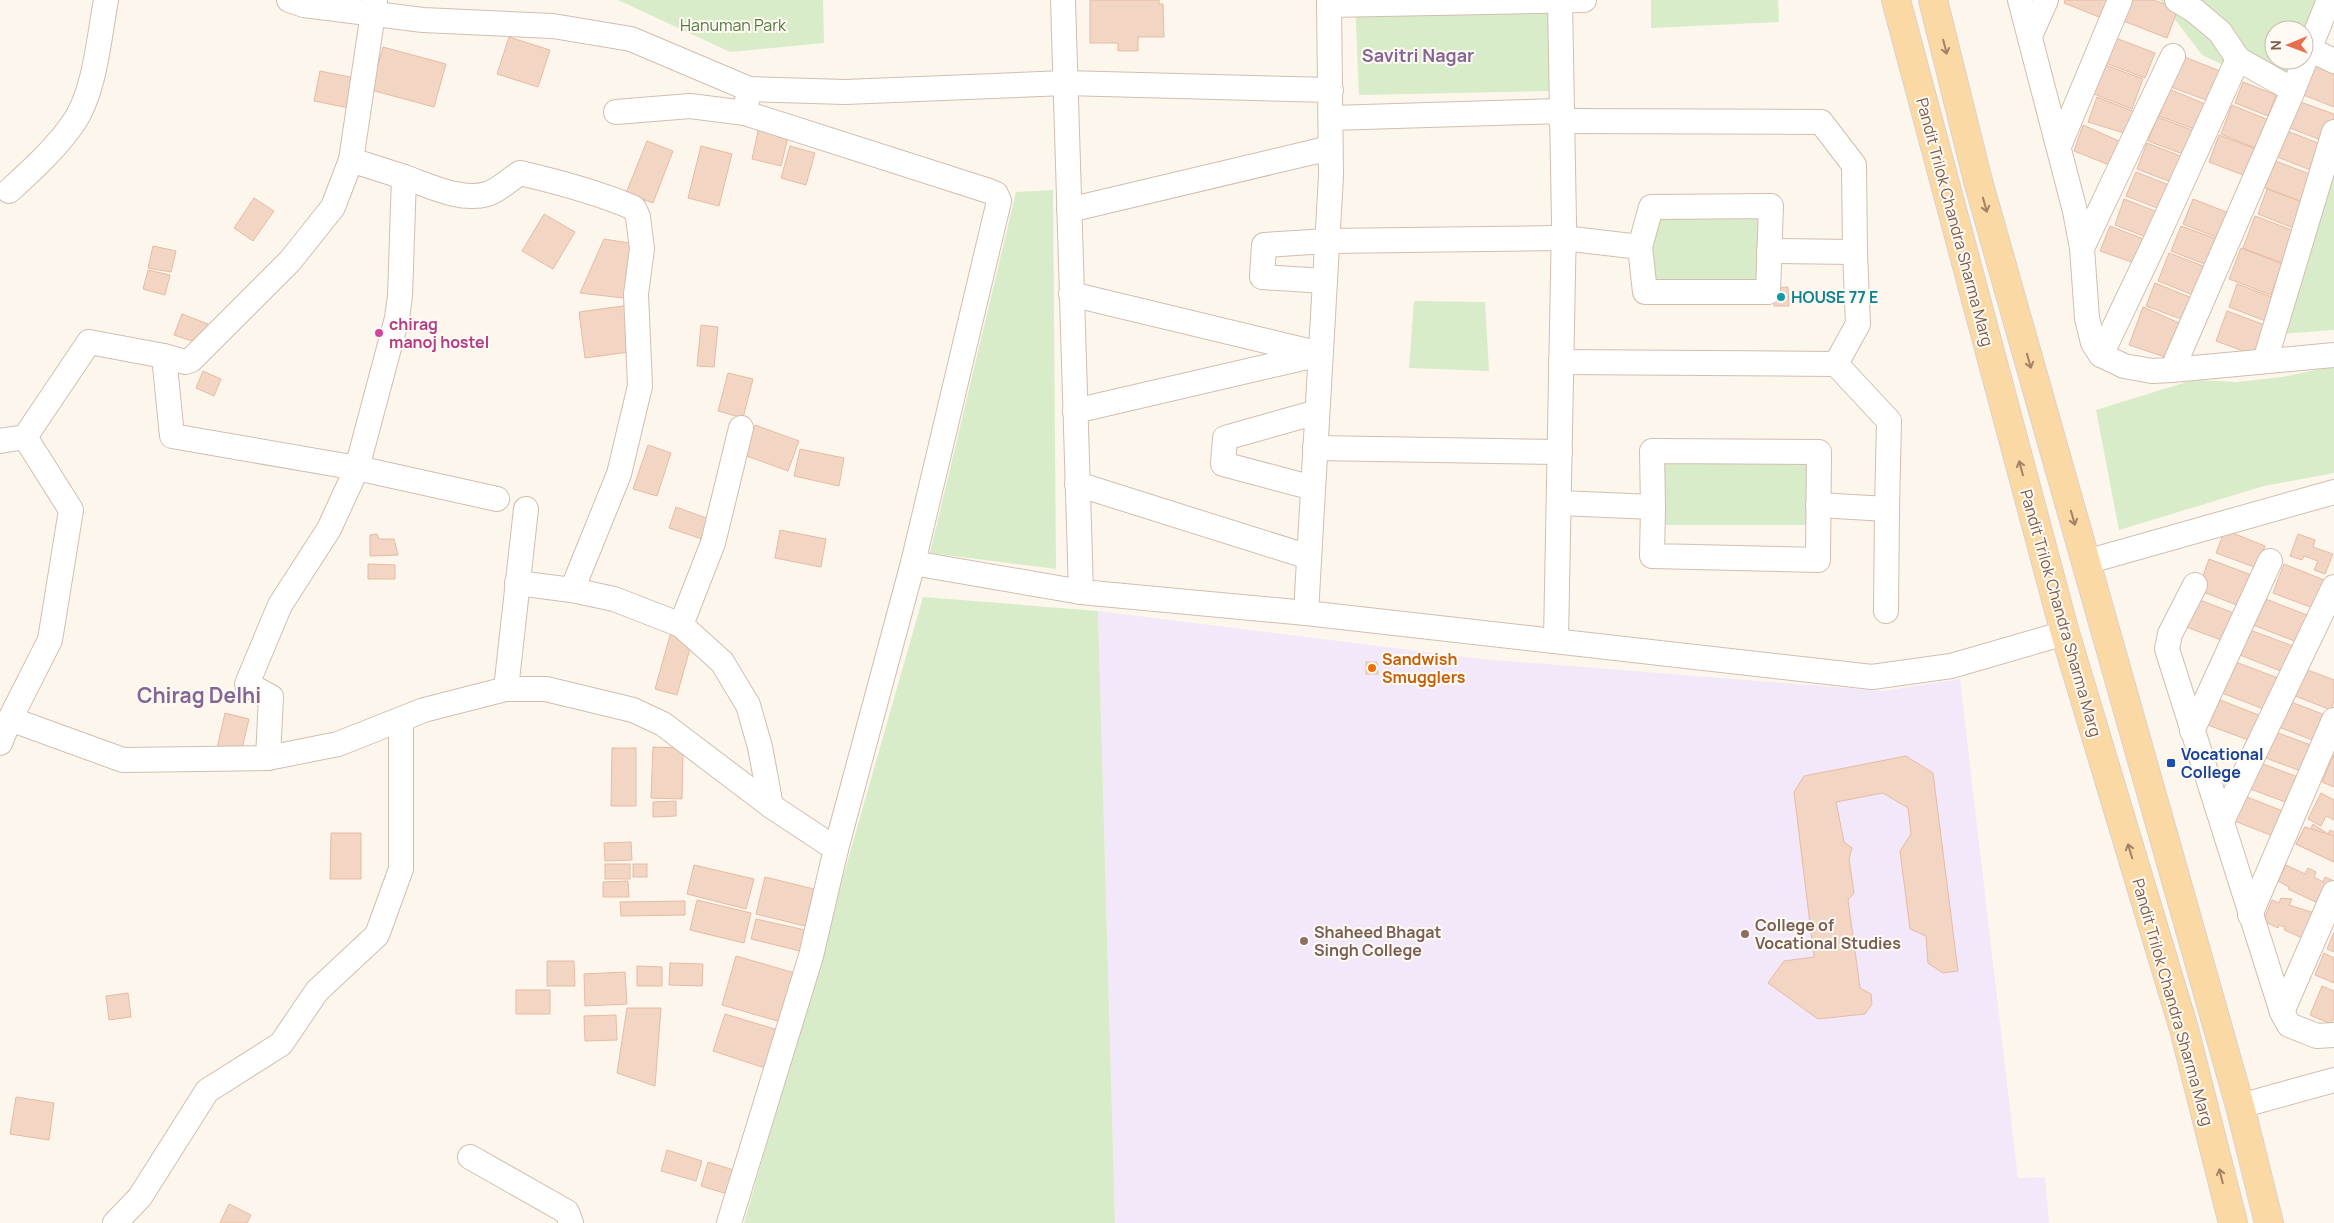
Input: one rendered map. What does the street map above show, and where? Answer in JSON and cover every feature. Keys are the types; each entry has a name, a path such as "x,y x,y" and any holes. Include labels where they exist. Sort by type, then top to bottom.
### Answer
{"main road":[{"name":"Pandit Trilok Chandra Sharma Marg","path":"1896,0 2065,633 2184,1029 2233,1223"},
{"name":"Pandit Trilok Chandra Sharma Marg","path":"1933,0 1978,181 2240,1106 2270,1223"}],"street":[{"path":"9,191 32,170 76,118 89,86 106,0"},
{"path":"289,0 304,4 374,7 423,20 553,26 631,39 749,89 844,92 1065,83 1331,90"},
{"path":"1063,0 1080,592"},
{"path":"1556,640 1563,238 1560,0"},
{"path":"1306,613 1327,241 1331,118 1329,3 1584,0"},
{"path":"2020,0 2059,146 2082,248 2088,328 2100,355 2124,366 2152,371 2334,355"},
{"path":"2030,36 2046,0"},
{"path":"2059,146 2120,0"},
{"path":"2177,0 2195,11 2220,32 2238,59 2293,90"},
{"path":"2314,37 2328,0"},
{"path":"0,441 25,437 89,342 164,356 185,362 191,360 290,262 333,207 351,160 374,7"},
{"path":"2314,52 2334,61"},
{"path":"2082,248 2173,56"},
{"path":"2100,355 2154,244 2238,59"},
{"path":"2172,370 2301,70"},
{"path":"745,113 749,89"},
{"path":"616,112 690,106 745,113 990,191 996,194 999,201 913,563 836,849 811,956 729,1223"},
{"path":"1331,118 1561,116 1820,122 1854,165 1858,324 1836,364"},
{"path":"2265,361 2334,132"},
{"path":"1069,210 1330,148"},
{"path":"351,160 449,191 470,195 488,194 520,173 576,186 634,208 638,217 642,249 636,294 640,386 619,474 572,590"},
{"path":"268,758 271,697 247,684 280,605 329,529 357,468 397,318 400,296 404,177"},
{"path":"1651,206 1771,206 1768,292 1645,292 1640,247 1651,206"},
{"path":"1325,281 1262,276 1264,245 1327,241 1563,238 1640,247"},
{"path":"1770,251 1855,252"},
{"path":"1071,294 1320,354"},
{"path":"1075,411 1320,354"},
{"path":"164,356 172,436 357,468 496,499"},
{"path":"1561,362 1836,364 1889,421 1886,611"},
{"path":"1313,488 1223,464 1225,438 1317,412"},
{"path":"681,624 713,543 741,428"},
{"path":"0,743 50,640 71,510 25,437"},
{"path":"1315,448 1560,452"},
{"path":"1652,450 1819,452 1818,560 1652,556 1653,507 1652,450"},
{"path":"1077,484 1309,557"},
{"path":"2086,562 2334,492"},
{"path":"1559,503 1653,507"},
{"path":"1818,505 1887,509"},
{"path":"506,688 526,509"},
{"path":"2192,731 2270,561"},
{"path":"913,563 1080,592 1306,613 1872,677 1951,666 2065,633"},
{"path":"517,583 572,590 614,600 681,624 722,662 748,705 760,747 771,806"},
{"path":"2195,585 2170,634 2167,649 2192,731 2282,1012 2289,1025 2318,1036 2334,1035"},
{"path":"2222,822 2334,587"},
{"path":"10,720 123,760 268,758 338,744 424,710 506,688 546,689 633,710 663,724 714,760 771,806 836,849"},
{"path":"115,1223 140,1196 207,1091 281,1044 317,991 377,935 401,869 401,720"},
{"path":"2250,915 2334,720"},
{"path":"2282,1012 2334,893"},
{"path":"2240,1106 2334,1080"},
{"path":"470,1157 566,1212 571,1223"}],"shaded area":[{"path":"1098,611 1482,659 1884,691 1960,679 2018,1178 2045,1177 2049,1223 1115,1223"}],"green space":[{"name":"Hanuman Park","path":"618,0 823,0 824,43 730,52"},
{"path":"1355,0 1550,0 1549,91 1359,95"},
{"path":"1651,0 1778,0 1779,22 1651,28"},
{"path":"2160,0 2320,0 2313,20 2264,20 2264,70 2293,70 2289,81 2255,80 2202,55"},
{"path":"2334,139 2334,330 2263,335"},
{"path":"1053,190 1056,569 930,553 1016,192"},
{"path":"1771,206 1771,281 1651,282 1651,207"},
{"path":"1414,301 1485,302 1489,371 1409,368"},
{"path":"2334,366 2334,473 2264,486 2119,530 2096,410 2193,380 2237,382 2282,377"},
{"path":"1652,451 1819,452 1823,525 1654,525"},
{"path":"923,597 1098,611 1115,1223 744,1223"}],"building":[{"path":"1090,0 1159,0 1159,4 1163,4 1164,37 1138,37 1138,51 1118,51 1118,43 1090,43"},
{"path":"2065,0 2112,0 2104,19 2064,3"},
{"path":"2128,0 2153,0 2178,9 2167,38 2121,20"},
{"path":"509,37 550,50 538,87 497,74"},
{"path":"2113,37 2155,53 2145,78 2103,62"},
{"path":"383,47 446,64 434,107 371,90"},
{"path":"2182,56 2225,73 2214,103 2171,87"},
{"path":"2314,62 2334,70 2334,107 2296,92 2305,70 2314,70"},
{"path":"2100,63 2143,79 2132,109 2089,92"},
{"path":"320,71 360,79 354,109 314,101"},
{"path":"2243,82 2276,95 2268,116 2235,103"},
{"path":"2169,89 2210,106 2200,131 2159,116"},
{"path":"2097,97 2135,112 2124,133 2088,122"},
{"path":"2295,100 2334,114 2334,121 2326,142 2285,126"},
{"path":"2232,105 2271,121 2260,150 2221,134"},
{"path":"2157,117 2200,133 2191,157 2148,141"},
{"path":"760,122 790,129 781,166 752,159"},
{"path":"2083,125 2121,142 2112,166 2074,151"},
{"path":"2282,129 2323,145 2313,171 2272,155"},
{"path":"2219,135 2261,151 2251,178 2209,162"},
{"path":"647,141 673,151 653,203 626,193"},
{"path":"2147,143 2188,159 2179,185 2137,169"},
{"path":"701,146 732,154 719,206 688,198"},
{"path":"790,146 815,153 806,185 781,178"},
{"path":"2273,160 2315,176 2305,203 2263,187"},
{"path":"2136,172 2174,187 2165,211 2126,196"},
{"path":"2267,189 2305,203 2296,229 2258,214"},
{"path":"254,198 274,211 253,241 234,228"},
{"path":"2124,199 2163,214 2154,240 2115,225"},
{"path":"2193,199 2234,215 2224,240 2183,224"},
{"path":"544,214 575,232 553,269 522,251"},
{"path":"2255,216 2297,232 2285,264 2243,248"},
{"path":"2110,226 2146,240 2137,264 2100,251"},
{"path":"2181,226 2225,242 2215,268 2171,251"},
{"path":"604,239 635,244 632,299 580,293"},
{"path":"153,246 176,251 171,272 148,268"},
{"path":"2241,248 2282,264 2271,295 2229,279"},
{"path":"2169,253 2214,270 2203,299 2158,281"},
{"path":"148,270 170,275 165,295 143,289"},
{"path":"2155,283 2197,300 2189,322 2146,306"},
{"path":"2237,284 2277,299 2268,322 2229,307"},
{"name":"HOUSE 77 E","path":"1788,287 1789,306 1774,306 1772,288"},
{"path":"630,305 636,351 585,358 579,312"},
{"path":"2143,307 2186,326 2171,359 2129,345"},
{"path":"2227,311 2265,325 2254,355 2216,341"},
{"path":"182,314 208,324 201,344 174,335"},
{"path":"701,325 718,327 714,367 697,366"},
{"path":"203,371 221,379 214,396 196,388"},
{"path":"728,373 753,379 743,418 718,411"},
{"path":"755,425 799,441 788,471 744,455"},
{"path":"648,445 671,453 657,496 633,489"},
{"path":"800,449 844,458 839,486 794,476"},
{"path":"676,507 712,520 705,540 669,528"},
{"path":"780,530 826,539 821,567 775,558"},
{"path":"2225,530 2265,546 2257,568 2216,553"},
{"path":"377,534 379,539 394,539 398,555 370,556 370,535"},
{"path":"2298,534 2315,540 2313,547 2333,554 2325,574 2314,570 2318,561 2304,556 2302,560 2290,556"},
{"path":"2209,559 2254,576 2242,607 2198,590"},
{"path":"368,564 395,565 395,579 368,579"},
{"path":"2284,564 2324,580 2313,608 2273,593"},
{"path":"2192,597 2239,615 2229,643 2181,625"},
{"path":"2263,598 2307,615 2297,642 2253,625"},
{"path":"2250,630 2293,646 2283,672 2240,655"},
{"path":"671,632 693,638 677,695 655,689"},
{"path":"2233,661 2278,678 2266,710 2222,693"},
{"name":"Sandwish Smugglers","path":"1366,662 1377,662 1378,674 1366,674"},
{"path":"2300,667 2334,680 2334,701 2331,710 2290,694"},
{"path":"2215,698 2261,716 2251,741 2205,724"},
{"path":"2286,700 2325,715 2315,741 2276,726"},
{"path":"225,713 249,719 241,753 217,748"},
{"path":"2273,731 2316,747 2306,773 2263,757"},
{"path":"653,747 683,748 682,799 651,798"},
{"path":"612,748 636,748 636,806 611,806"},
{"path":"2334,754 2334,787 2322,782"},
{"path":"1906,756 1933,773 1958,971 1943,973 1928,963 1926,936 1910,929 1900,851 1911,834 1908,808 1883,793 1836,802 1844,842 1852,848 1849,859 1854,893 1848,900 1860,988 1871,994 1872,1004 1865,1014 1818,1019 1768,983 1784,961 1814,957 1794,792 1804,776"},
{"path":"2258,762 2303,779 2293,805 2248,788"},
{"path":"2321,793 2334,800 2334,820 2326,816 2321,826 2308,819"},
{"path":"2242,795 2288,813 2278,838 2232,820"},
{"path":"676,801 676,816 653,817 653,802"},
{"path":"2313,824 2328,834 2330,830 2334,832 2334,862 2296,844 2305,827 2310,830"},
{"path":"2305,827 2334,836 2334,862 2296,844"},
{"path":"331,833 361,833 361,879 330,879"},
{"path":"631,842 632,860 605,861 604,843"},
{"path":"605,864 630,864 630,879 605,879"},
{"path":"633,864 647,864 647,877 633,877"},
{"path":"694,865 754,879 746,909 687,894"},
{"path":"2286,865 2305,874 2308,868 2316,872 2314,877 2323,882 2325,877 2332,880 2320,904 2288,889 2289,887 2278,881"},
{"path":"765,877 814,889 805,926 756,914"},
{"path":"628,881 629,897 603,897 603,882"},
{"path":"2281,898 2292,899 2289,905 2318,914 2307,940 2284,930 2285,927 2279,925 2278,928 2263,921 2272,900 2279,903"},
{"path":"697,900 751,913 744,943 690,930"},
{"path":"685,901 685,915 621,916 620,902"},
{"path":"756,919 805,930 800,951 751,939"},
{"path":"2334,932 2334,952 2327,949"},
{"path":"2324,953 2334,958 2334,983 2315,975"},
{"path":"736,956 795,973 781,1022 722,1005"},
{"path":"547,961 574,961 575,986 547,986"},
{"path":"670,963 703,964 702,986 669,985"},
{"path":"637,966 662,967 662,986 637,986"},
{"path":"625,972 627,1004 585,1006 584,974"},
{"path":"2322,986 2334,991 2334,1018 2331,1024 2310,1015"},
{"path":"516,990 550,990 550,1014 516,1014"},
{"path":"128,993 131,1017 109,1020 106,996"},
{"path":"627,1008 661,1008 655,1086 617,1073"},
{"path":"725,1014 778,1030 765,1068 713,1051"},
{"path":"616,1015 617,1040 585,1041 584,1016"},
{"path":"16,1097 54,1103 49,1140 10,1134"},
{"path":"667,1150 702,1161 696,1181 661,1171"},
{"path":"708,1162 740,1172 734,1196 701,1186"},
{"path":"229,1204 251,1215 247,1223 220,1223"}],"place":[{"name":"HOUSE 77 E","path":"1781,297"},
{"name":"chirag manoj hostel","path":"379,333"},
{"name":"Sandwish Smugglers","path":"1372,668"},
{"name":"Vocational College","path":"2171,763"},
{"name":"College of Vocational Studies","path":"1745,934"},
{"name":"Shaheed Bhagat Singh College","path":"1304,941"}],"district":[{"name":"Savitri Nagar","path":"1418,55"},
{"name":"Chirag Delhi","path":"199,695"}]}
